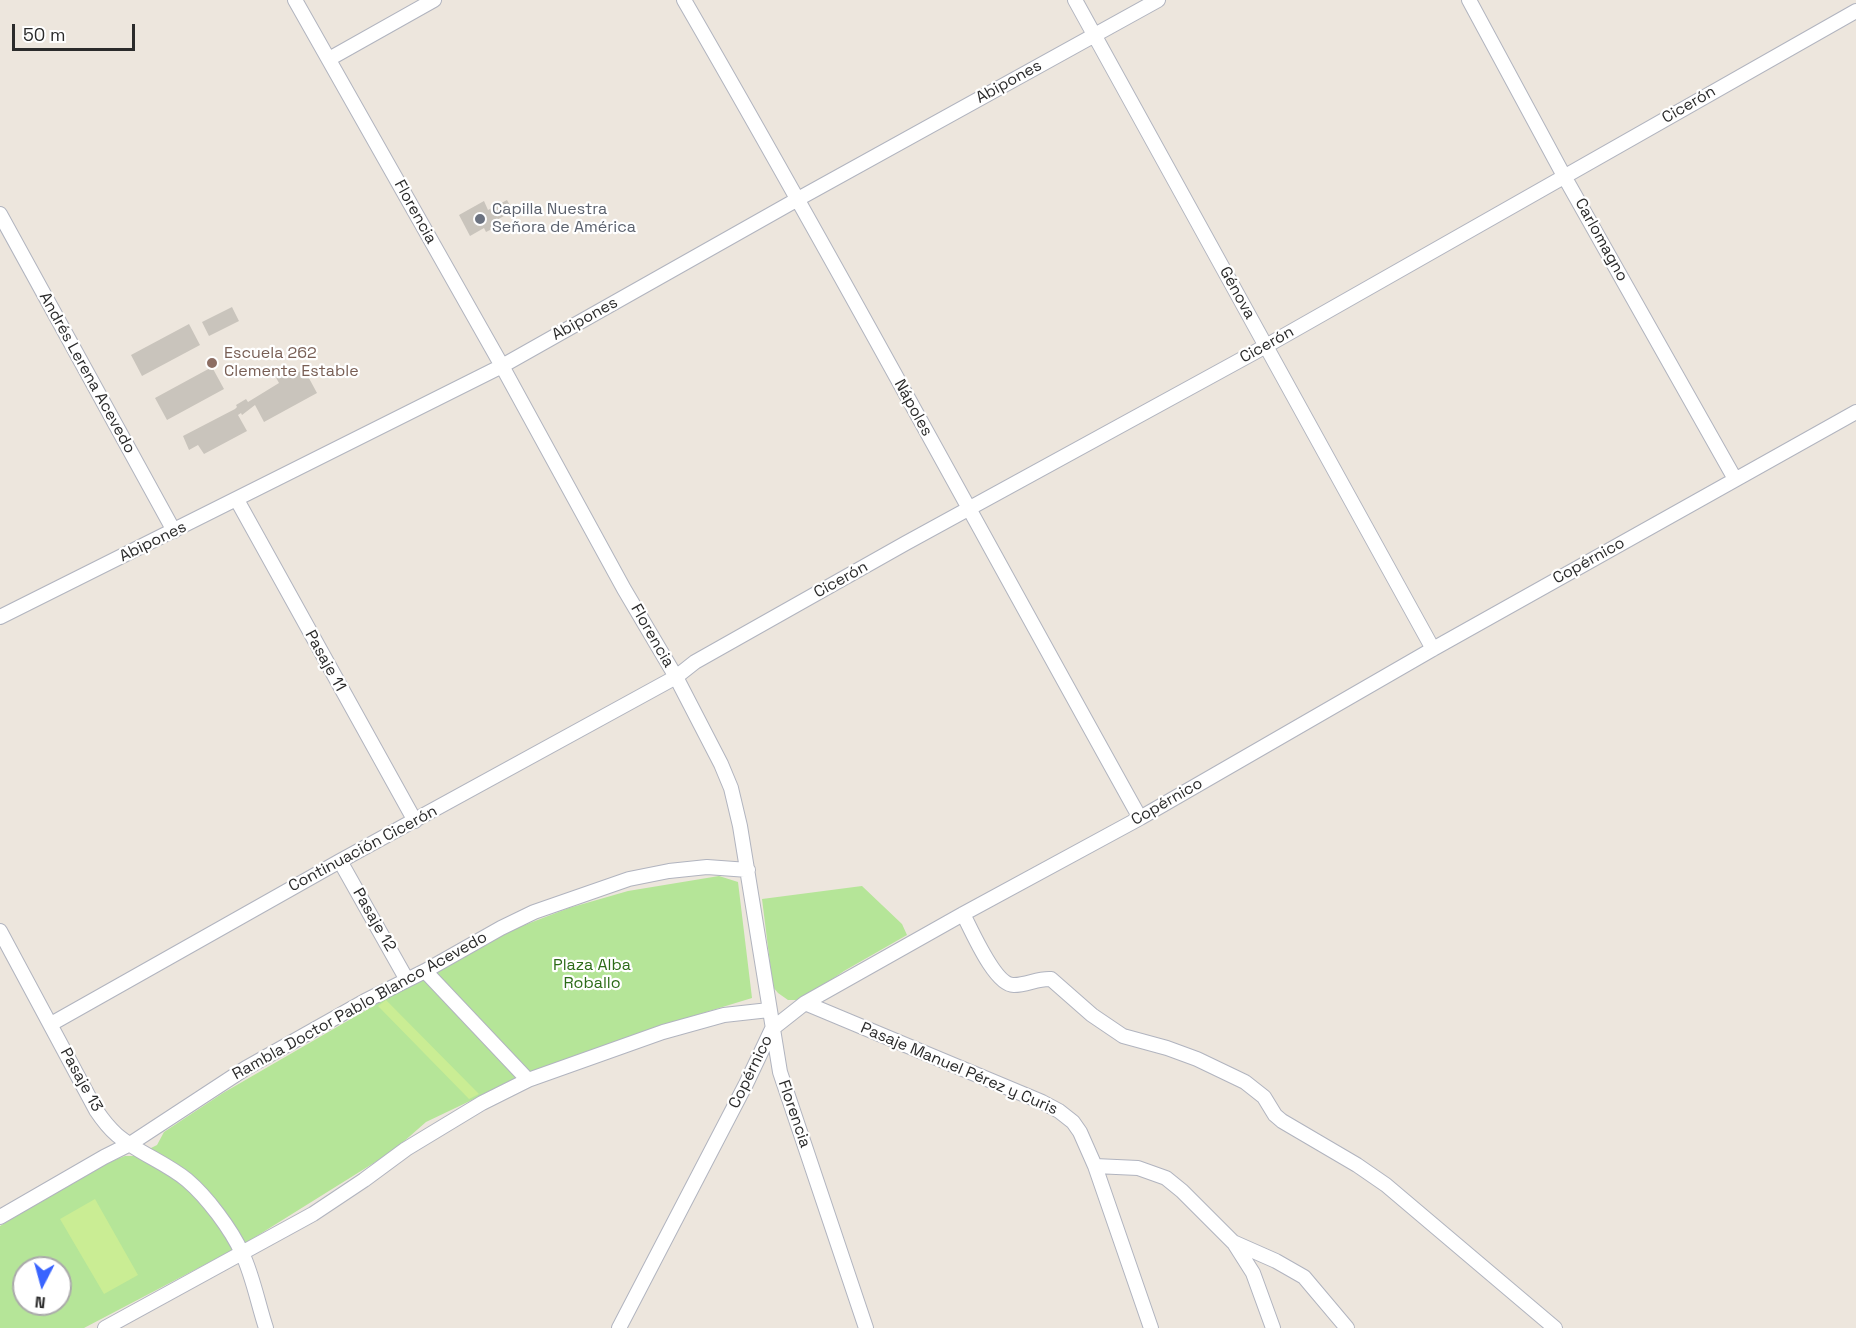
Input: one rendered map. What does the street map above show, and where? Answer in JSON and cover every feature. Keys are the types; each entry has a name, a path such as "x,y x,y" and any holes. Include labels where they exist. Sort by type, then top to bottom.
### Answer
{"street":[{"name":"Florencia","path":"296,0 502,366 624,589 676,677 731,788 748,870 780,1072 866,1328"},
{"path":"329,59 434,0"},
{"name":"Nápoles","path":"684,0 798,199 1140,818"},
{"name":"Génova","path":"1075,0 1433,649"},
{"name":"Abipones","path":"0,617 502,366 1158,0"},
{"name":"Carlomagno","path":"1469,0 1564,176 1735,479"},
{"name":"Cicerón","path":"676,677 695,662 1266,346 1856,11"},
{"name":"Andrés Lerena Acevedo","path":"0,214 174,531"},
{"name":"Copérnico","path":"619,1328 746,1084 772,1029 804,1003 1140,818 1433,649 1856,412"},
{"name":"Pasaje 11","path":"237,500 415,821"},
{"name":"Continuación Cicerón","path":"51,1024 340,861 676,677"},
{"name":"Pasaje 12","path":"340,861 407,980"},
{"name":"Rambla Doctor Pablo Blanco Acevedo","path":"0,1217 130,1144 246,1068 534,912 629,879 690,868 726,867 748,870"},
{"path":"963,914 991,966 1006,984 1013,986 1039,979 1051,979 1092,1015 1123,1036 1197,1059 1245,1082 1263,1096 1275,1115 1386,1185 1556,1328"},
{"name":"Pasaje 13","path":"0,931 96,1110 117,1135 170,1167 188,1181 216,1211 242,1254 266,1328"},
{"path":"425,971 528,1080"},
{"name":"Pasaje Manuel Pérez y Curis","path":"804,1003 1059,1111 1073,1122 1095,1166 1151,1328"},
{"path":"105,1328 242,1254 328,1204 406,1149 482,1103 528,1080 684,1026 724,1015 769,1010"},
{"path":"1095,1166 1138,1168 1166,1178 1182,1191 1233,1242 1253,1273 1273,1328"},
{"path":"1233,1242 1276,1261 1304,1277 1347,1328"}],"green space":[{"name":"Plaza Alba Roballo","path":"719,876 738,882 752,998 537,1069 426,1122 393,1151 244,1244 84,1328 0,1328 0,1226 96,1167 125,1156 135,1156 157,1145 164,1132 223,1093 413,983 514,929 569,908 628,891"},
{"path":"862,886 902,924 907,935 844,971 802,1000 788,1000 778,993 773,987 762,899"},
{"path":"386,1000 479,1094 469,1099 378,1006"},
{"path":"95,1199 138,1275 104,1294 60,1219"}],"building":[{"name":"Capilla Nuestra Señora de América","path":"507,200 513,211 493,222 496,227 486,232 484,228 470,236 459,215 484,201 488,210"},
{"path":"232,307 239,321 209,336 202,322"},
{"path":"189,324 200,345 142,376 131,355"},
{"path":"212,367 224,389 167,420 155,398"},
{"path":"284,368 290,377 304,369 317,393 264,422 255,405 242,415 241,413 238,415 247,431 204,454 198,445 189,450 183,436 235,409 236,405 246,399 248,402 279,383 274,374"}],"place":[{"name":"Capilla Nuestra Señora de América","path":"480,219"},
{"name":"Escuela 262 Clemente Estable","path":"212,363"}]}
